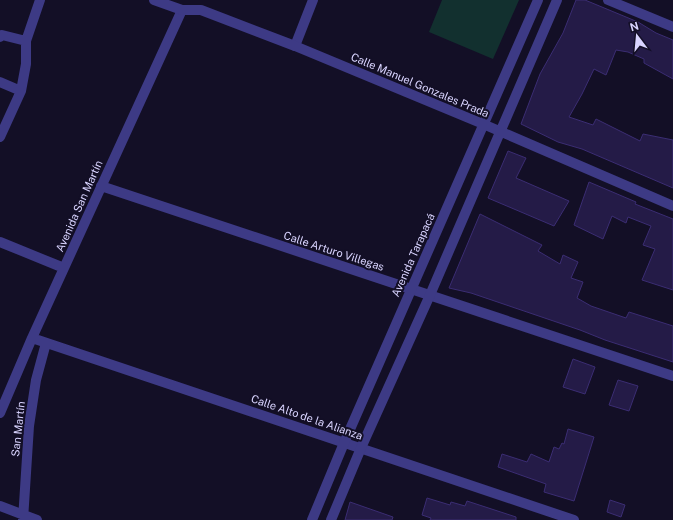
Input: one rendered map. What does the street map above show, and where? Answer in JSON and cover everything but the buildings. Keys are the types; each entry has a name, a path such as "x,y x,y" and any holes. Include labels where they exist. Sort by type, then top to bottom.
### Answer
{"street":[{"path":"0,137 21,92 26,64 26,42 40,0"},
{"name":"Calle Manuel Gonzales Prada","path":"154,0 182,10 200,10 295,46 484,124 673,206"},
{"path":"295,46 313,0"},
{"name":"Avenida Tarapacá","path":"312,520 344,443 538,0"},
{"path":"331,520 557,0"},
{"path":"608,0 673,27"},
{"name":"Avenida San Martín","path":"0,412 32,338 182,10"},
{"path":"0,37 2,35 26,42"},
{"path":"0,82 21,92"},
{"name":"Calle Arturo Villegas","path":"101,186 673,376"},
{"path":"0,242 64,268"},
{"name":"Calle Alto de la Alianza","path":"32,338 574,520"},
{"name":"San Martín","path":"23,518 29,426 36,380 46,342"},
{"path":"0,506 23,518 37,520"}],"green space":[{"path":"442,0 519,0 493,59 429,32"}]}
